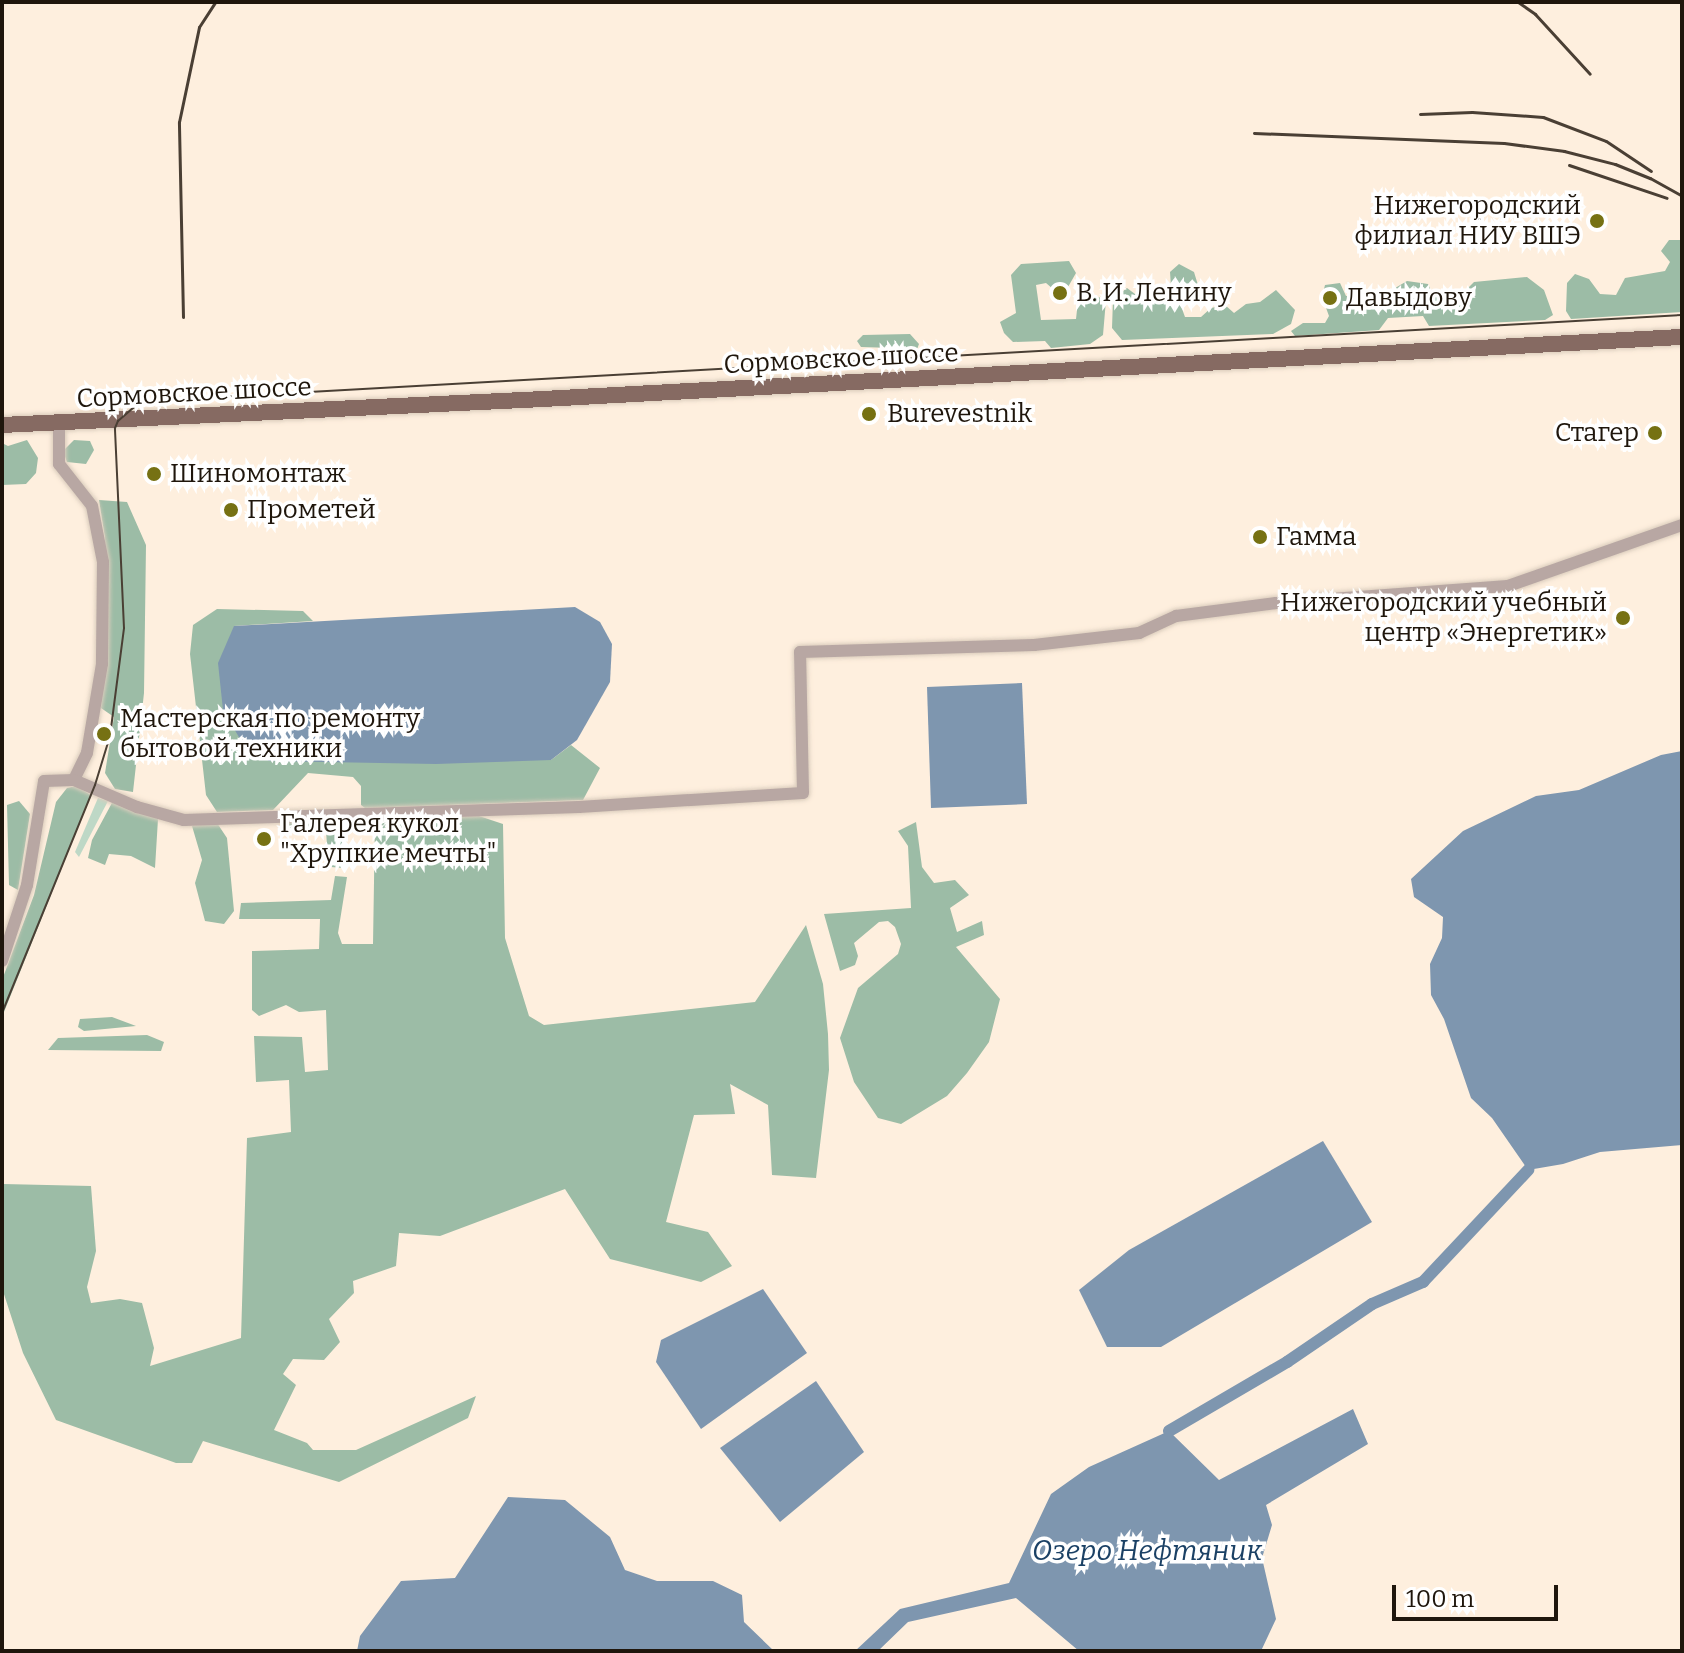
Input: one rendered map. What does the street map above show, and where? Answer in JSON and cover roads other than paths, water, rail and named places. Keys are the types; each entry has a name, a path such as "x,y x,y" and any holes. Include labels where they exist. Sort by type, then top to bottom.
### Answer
{"main road":[{"name":"Сормовское шоссе","path":"2,425 1682,337"}],"street":[{"path":"59,423 59,464 92,506 103,562 102,664 87,753 74,780"},
{"path":"2,961 27,885 44,781 74,780 137,807 184,820 579,807 803,793 800,652 1034,645 1139,633 1176,616 1276,603 1508,586 1682,525"}],"water":[{"path":"575,607 600,622 612,644 610,682 577,740 551,760 436,764 269,761 243,744 223,710 218,663 234,626"},
{"path":"1022,683 1027,804 931,808 927,687"},
{"path":"1682,751 1682,1145 1600,1152 1563,1164 1528,1170 1492,1118 1471,1098 1444,1019 1431,995 1430,964 1442,938 1443,917 1414,897 1411,879 1463,831 1536,796 1579,790 1661,755"},
{"path":"1323,1141 1372,1222 1161,1347 1107,1347 1079,1290 1129,1250"},
{"path":"763,1289 807,1353 701,1429 656,1362 661,1340"},
{"path":"816,1381 864,1452 780,1522 720,1448"},
{"name":"Озеро Нефтяник","path":"1353,1409 1368,1444 1266,1505 1272,1525 1262,1558 1276,1619 1261,1651 1079,1651 1016,1598 908,1622 878,1651 855,1651 900,1609 1009,1583 1051,1494 1089,1467 1169,1431 1219,1480"},
{"path":"508,1497 565,1500 610,1537 625,1570 657,1581 713,1581 742,1595 744,1622 774,1651 357,1651 360,1636 401,1581 455,1578"}],"waterway":[{"path":"1169,1431 1287,1362 1372,1304 1423,1282 1528,1170"}],"tram line":[{"path":"2,1013 95,785 110,736 124,628 115,428 118,421 133,408 148,401 1682,315"}],"railway":[{"path":"183,317 179,122 199,27 215,2"},
{"path":"1518,2 1535,14 1590,74"},
{"path":"1420,114 1472,112 1543,117 1606,141 1651,171"},
{"path":"1254,133 1504,143 1564,151 1615,164 1650,178 1682,196"},
{"path":"1569,165 1667,198"}],"place":[{"name":"Нижегородский филиал НИУ ВШЭ","path":"1597,221"},
{"name":"В. И. Ленину","path":"1060,293"},
{"name":"Давыдову","path":"1330,298"},
{"name":"Burevestnik","path":"869,414"},
{"name":"Стагер","path":"1655,433"},
{"name":"Шиномонтаж","path":"154,474"},
{"name":"Прометей","path":"231,510"},
{"name":"Гамма","path":"1260,537"},
{"name":"Нижегородский учебный центр «Энергетик»","path":"1623,618"},
{"name":"Мастерская по ремонту бытовой техники","path":"104,734"},
{"name":"Галерея кукол \"Хрупкие мечты\"","path":"264,839"}]}
